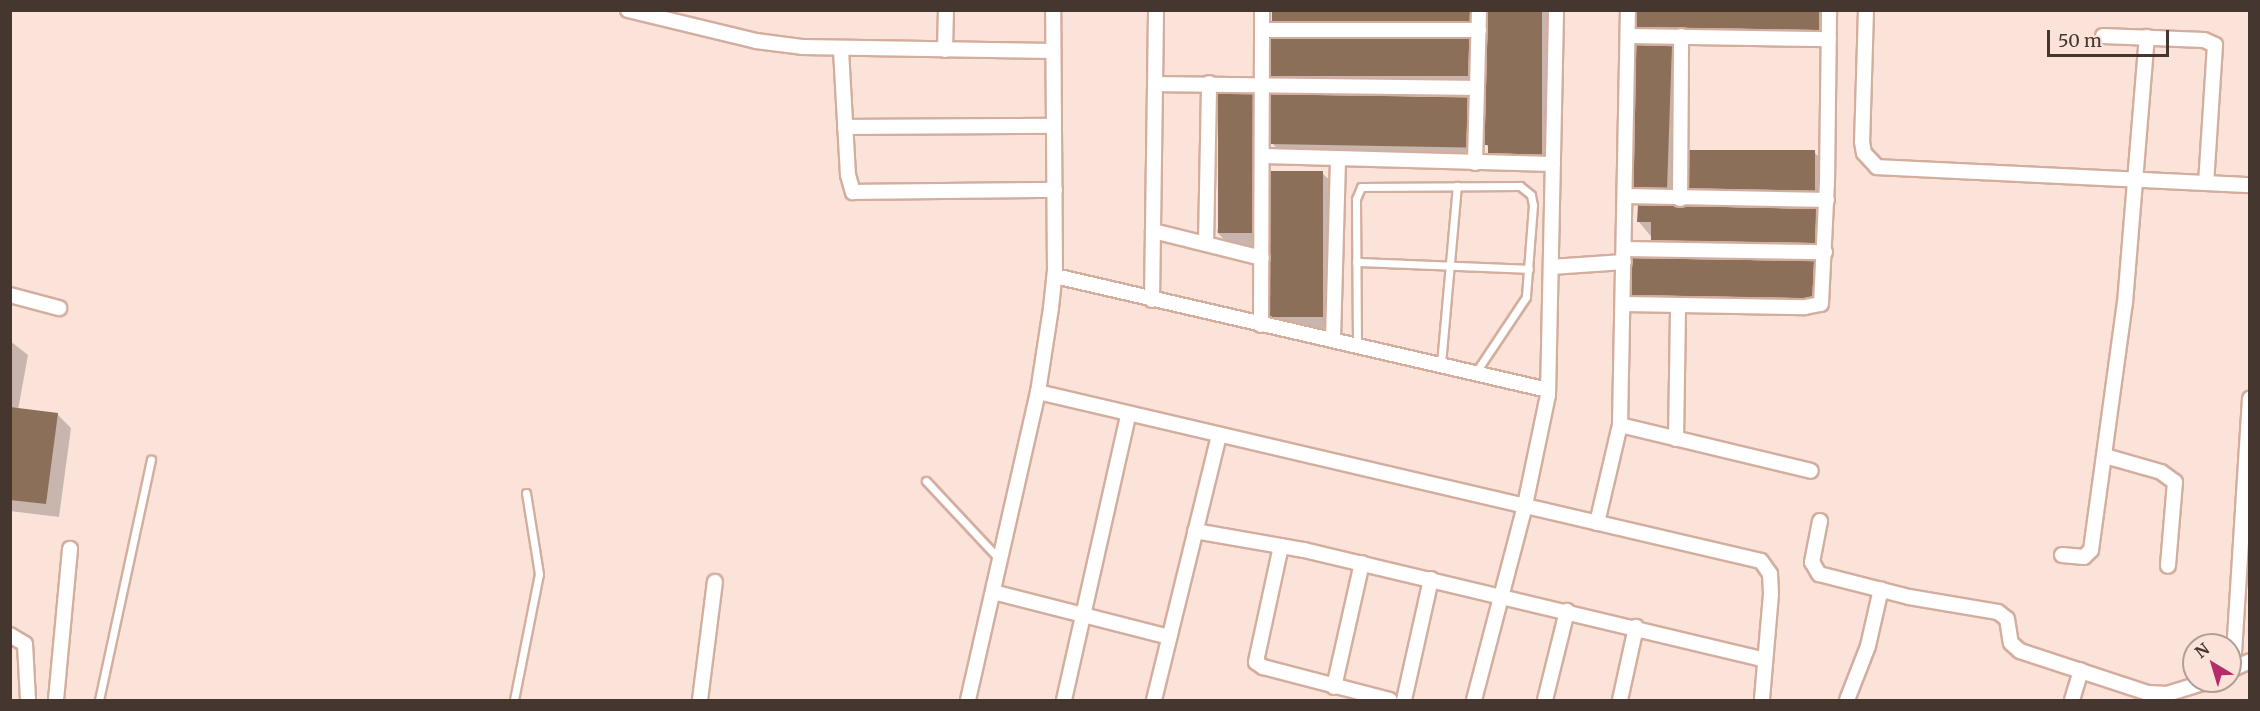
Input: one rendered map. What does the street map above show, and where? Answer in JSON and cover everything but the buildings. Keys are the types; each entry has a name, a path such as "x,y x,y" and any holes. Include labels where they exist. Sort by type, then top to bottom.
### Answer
{"street":[{"path":"628,10 756,41 842,50 1053,51"},
{"path":"945,50 946,10"},
{"path":"968,700 1038,392 1055,276 1053,10"},
{"path":"1152,300 1156,10"},
{"path":"1261,325 1264,156 1262,10"},
{"path":"1475,163 1479,10"},
{"path":"1474,700 1525,505 1548,390 1556,10"},
{"path":"1597,523 1620,425 1625,304 1628,10"},
{"path":"1625,304 1817,307 1823,299 1827,200 1829,10"},
{"path":"1866,10 1863,142 1864,153 1877,167 2250,185"},
{"path":"1263,30 1479,30"},
{"path":"1628,36 1829,39"},
{"path":"1680,199 1681,36"},
{"path":"2103,36 2211,40 2215,45 2206,183"},
{"path":"2062,555 2084,557 2091,550 2125,303 2147,38"},
{"path":"842,50 849,187 858,194 1055,190"},
{"path":"1206,244 1209,83"},
{"path":"1155,84 1478,88"},
{"path":"845,127 1054,126"},
{"path":"1264,156 1553,164"},
{"path":"1333,339 1338,159"},
{"path":"1625,196 1680,199 1827,200"},
{"path":"1153,231 1262,258"},
{"path":"1551,267 1624,256 1825,252"},
{"path":"1055,276 1548,390"},
{"path":"10,295 59,308"},
{"path":"1676,439 1678,305"},
{"path":"1038,392 1128,415 1761,561 1767,566 1771,594 1762,700"},
{"path":"2234,633 2250,399"},
{"path":"1064,700 1128,415"},
{"path":"1620,425 1811,471"},
{"path":"1154,700 1219,435"},
{"path":"2105,456 2161,472 2175,482 2168,566"},
{"path":"1820,520 1812,562 1814,569 1881,590 1998,612 2007,619 2014,647 2081,670 2147,697 2182,689"},
{"path":"1196,531 1362,563 1636,627 1765,660"},
{"path":"1281,546 1256,662 1263,667 1390,700"},
{"path":"56,700 69,549"},
{"path":"1334,687 1362,563"},
{"path":"1404,700 1431,579"},
{"path":"700,700 715,582"},
{"path":"1848,700 1868,646 1881,590"},
{"path":"993,592 1169,637"},
{"path":"1545,700 1567,611"},
{"path":"1620,700 1636,627"},
{"path":"10,635 25,644 28,700"},
{"path":"2072,700 2081,670"}],"lane":[{"path":"1441,364 1457,186"},
{"path":"1357,344 1356,199 1361,187 1520,186 1527,190 1533,205 1529,269 1523,304 1476,372"},
{"path":"1356,262 1529,269"},
{"path":"99,700 151,460"},
{"path":"926,481 1000,560"},
{"path":"514,700 539,574 526,493"}]}
